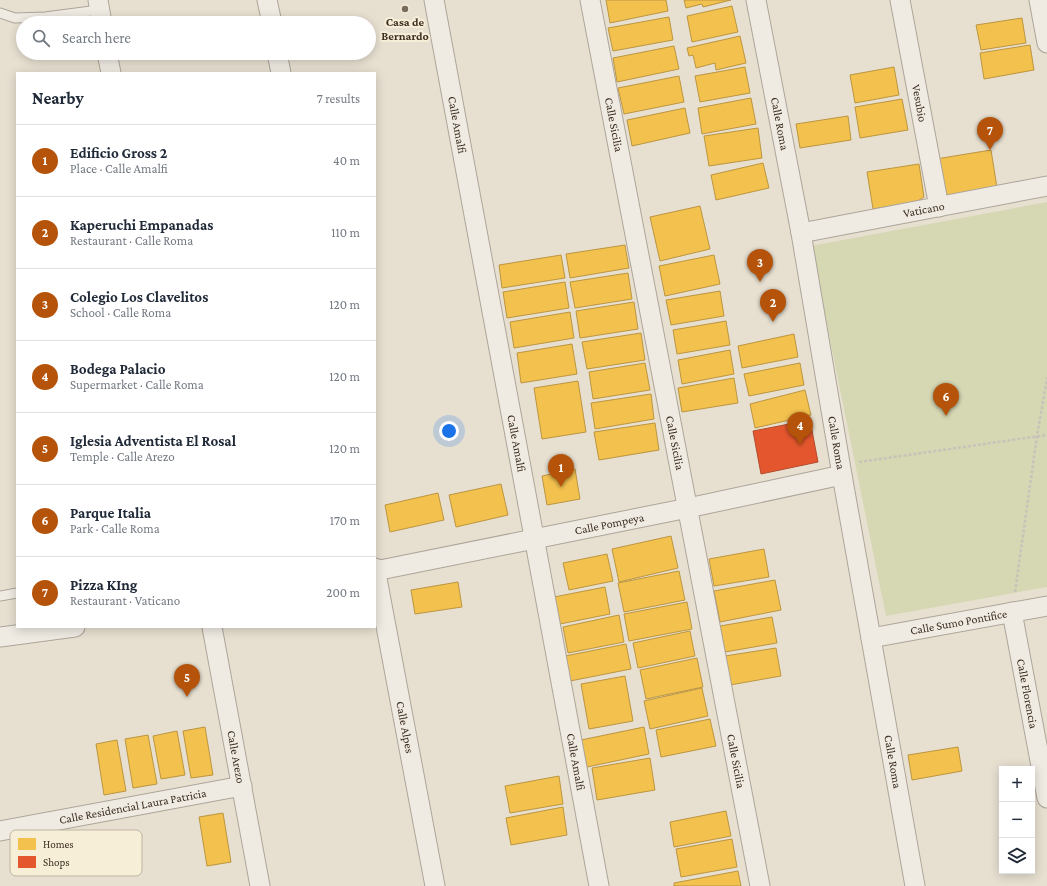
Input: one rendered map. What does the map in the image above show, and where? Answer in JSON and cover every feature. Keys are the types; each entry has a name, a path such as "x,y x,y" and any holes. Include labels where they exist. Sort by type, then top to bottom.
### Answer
{"street":[{"path":"267,0 270,16"},
{"name":"Calle Amalfi","path":"434,0 599,886"},
{"name":"Calle Sicilia","path":"590,0 760,886"},
{"name":"Calle Roma","path":"756,0 801,233 841,470 915,886"},
{"name":"Vesubio","path":"900,0 939,207"},
{"path":"1039,0 1047,43"},
{"path":"108,60 111,72"},
{"path":"278,60 281,72"},
{"name":"Vaticano","path":"801,233 1047,186"},
{"name":"Calle Pompeya","path":"376,570 688,508 841,470"},
{"name":"Calle Alpes","path":"376,575 435,886"},
{"name":"Calle Sumo Pontifice","path":"871,638 1047,606"},
{"name":"Calle Florencia","path":"1012,612 1047,798"},
{"path":"0,637 68,628"},
{"name":"Calle Arezo","path":"212,628 260,886"},
{"name":"Calle Residencial Laura Patricia","path":"0,831 242,786"}],"lane":[{"path":"55,16 100,11"},
{"path":"0,13 16,18"},
{"path":"0,596 16,593"}],"path":[{"path":"1012,612 1037,436 1047,378"},
{"path":"841,470 1047,435"}],"green space":[{"path":"1047,202 1047,587 886,616 811,246"}],"building: Homes":[{"path":"606,0 666,0 668,11 610,23"},
{"path":"684,0 731,0 703,7 702,4 686,8"},
{"path":"732,6 738,32 692,42 687,16"},
{"path":"669,17 673,40 613,51 608,28"},
{"path":"1022,18 1026,43 981,50 976,25"},
{"path":"740,36 746,63 716,70 715,63 696,68 693,55 689,56 687,48"},
{"path":"1030,45 1034,70 984,79 980,53"},
{"path":"674,46 679,69 617,82 613,58"},
{"path":"745,67 750,93 700,102 695,76"},
{"path":"894,67 899,95 855,103 850,75"},
{"path":"679,76 684,102 624,114 618,88"},
{"path":"751,98 756,124 702,134 698,108"},
{"path":"902,99 908,130 860,138 855,107"},
{"path":"685,108 690,133 632,146 627,120"},
{"path":"848,116 851,140 800,148 796,124"},
{"path":"758,128 762,158 709,166 704,136"},
{"path":"991,150 998,194 943,203 936,159"},
{"path":"763,163 769,188 716,200 711,175"},
{"path":"919,164 924,197 916,202 873,209 867,172"},
{"path":"700,206 710,249 660,261 650,217"},
{"path":"625,245 629,268 570,278 566,254"},
{"path":"561,255 565,278 502,288 499,265"},
{"path":"714,255 720,284 665,296 659,266"},
{"path":"628,273 632,299 575,308 570,282"},
{"path":"565,282 569,308 507,318 503,292"},
{"path":"720,291 724,316 671,325 666,300"},
{"path":"634,302 638,329 580,338 576,311"},
{"path":"570,312 574,338 514,348 510,322"},
{"path":"726,321 730,345 677,354 673,330"},
{"path":"641,333 645,360 587,369 582,342"},
{"path":"794,334 798,357 742,368 738,346"},
{"path":"572,344 577,374 521,383 517,353"},
{"path":"730,350 734,374 682,384 678,360"},
{"path":"645,363 650,390 593,399 589,372"},
{"path":"800,363 804,385 749,396 744,374"},
{"path":"734,378 738,403 682,412 678,388"},
{"path":"578,381 586,432 542,439 534,388"},
{"path":"805,390 811,415 755,428 750,404"},
{"path":"651,394 654,419 595,429 591,403"},
{"path":"655,423 659,450 599,460 594,432"},
{"path":"575,469 580,499 547,505 542,476"},
{"path":"501,484 508,515 456,527 449,495"},
{"path":"438,493 444,520 390,532 385,505"},
{"path":"671,536 678,568 619,582 612,549"},
{"path":"764,549 769,577 714,586 709,559"},
{"path":"607,554 613,581 569,590 563,563"},
{"path":"679,571 685,600 624,612 618,583"},
{"path":"775,580 781,610 720,622 714,591"},
{"path":"458,582 462,607 415,614 411,590"},
{"path":"605,587 610,614 560,624 554,597"},
{"path":"687,602 692,629 629,641 624,614"},
{"path":"619,615 624,642 568,653 563,627"},
{"path":"772,617 777,643 725,652 720,626"},
{"path":"690,631 695,656 638,668 633,643"},
{"path":"626,644 631,669 570,681 565,656"},
{"path":"776,648 781,676 730,685 725,656"},
{"path":"697,658 703,687 646,699 640,670"},
{"path":"625,676 633,721 589,729 581,684"},
{"path":"702,688 708,716 650,729 644,701"},
{"path":"710,719 716,746 661,757 656,730"},
{"path":"205,727 213,775 191,778 183,731"},
{"path":"644,727 649,754 587,767 581,740"},
{"path":"177,731 185,775 161,779 153,736"},
{"path":"148,735 157,784 133,788 125,739"},
{"path":"117,740 126,791 104,795 96,744"},
{"path":"958,747 962,771 912,780 908,755"},
{"path":"650,758 655,790 597,800 592,768"},
{"path":"559,776 563,804 510,813 505,786"},
{"path":"563,807 567,835 511,845 506,818"},
{"path":"726,811 731,836 674,847 670,822"},
{"path":"223,813 231,862 207,866 199,817"},
{"path":"732,839 737,867 681,877 676,849"},
{"path":"738,871 741,886 674,886 674,883"}],"building: Shops":[{"path":"810,420 818,462 761,474 753,431"}],"place":[{"name":"Casa de Bernardo","path":"405,9"},
{"name":"Pizza KIng","path":"990,150"},
{"name":"Colegio Los Clavelitos","path":"760,282"},
{"name":"Kaperuchi Empanadas","path":"773,322"},
{"name":"Parque Italia","path":"946,416"},
{"name":"Bodega Palacio","path":"800,445"},
{"name":"Edificio Gross 2","path":"561,487"},
{"name":"Iglesia Adventista El Rosal","path":"187,697"}]}
